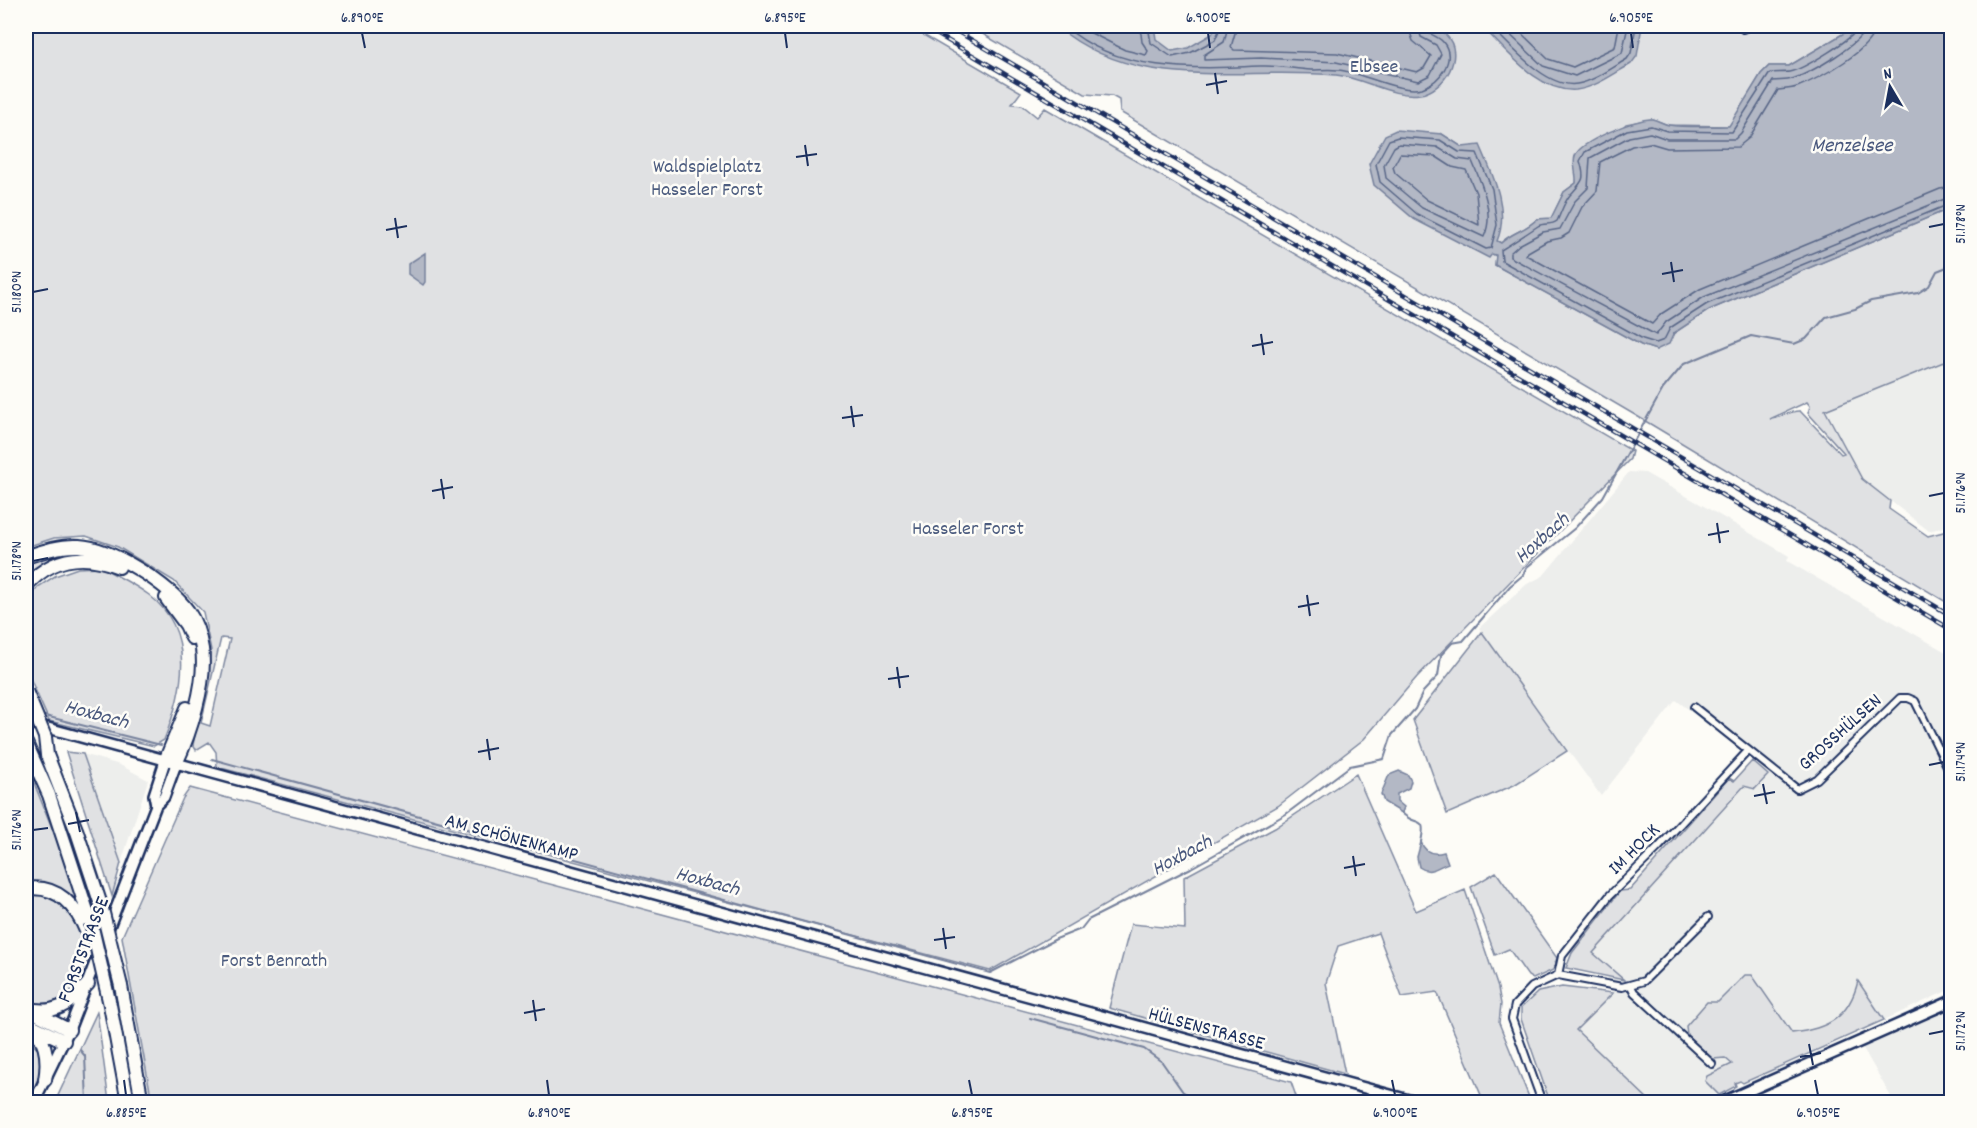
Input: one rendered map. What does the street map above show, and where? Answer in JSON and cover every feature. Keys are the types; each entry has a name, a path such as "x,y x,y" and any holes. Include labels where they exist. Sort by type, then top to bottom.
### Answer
{"highway":[{"path":"26,557 69,546 102,551 152,580 189,612 201,641 203,668 201,684 183,748 170,763"},
{"path":"26,586 34,577 60,561 89,558 105,561 132,574 172,605 190,633 197,667 191,696 170,763"},
{"path":"26,691 45,736 47,755"},
{"path":"26,711 47,755 77,832 101,906 121,986 142,1102"},
{"path":"28,748 52,806 89,928 110,1005 128,1102"},
{"path":"26,889 41,888 56,892 74,907 89,928"},
{"path":"26,1008 38,1012 57,1010 76,997 88,984"},
{"path":"26,1008 67,1035"},
{"path":"28,1023 67,1035"},
{"path":"28,1023 43,1041 47,1053 45,1080"}],"main road":[{"name":"AM SCHÖNENKAMP","path":"26,722 990,986"},
{"name":"FORSTSTRASSE","path":"34,1102 67,1035 88,984 156,805 155,788 170,763"},
{"name":"HÜLSENSTRASSE","path":"990,986 1416,1102"},
{"path":"1723,1102 1952,1001"}],"street":[{"path":"1743,29 1750,26"},
{"name":"GROSSHÜLSEN","path":"1694,707 1797,789 1816,779 1900,698 1908,698 1915,701 1952,776"},
{"name":"IM HOCK","path":"1558,975 1562,956 1610,894 1658,848 1745,754"},
{"path":"1541,1100 1511,1011 1532,987 1558,975 1611,986 1631,986 1652,974 1708,917"},
{"path":"1631,986 1634,992 1712,1064"}],"shaded area":[{"path":"1951,359 1951,525 1929,531 1862,479 1825,409"},
{"path":"1629,472 1645,473 1702,505 1789,556 1787,561 1951,655 1951,989 1783,1067 1743,1083 1740,1081 1735,1083 1736,1086 1706,1102 1651,1102 1576,1030 1615,991 1588,945 1758,763 1702,708 1696,715 1676,700 1601,796 1479,628 1527,584 1543,576"},
{"path":"83,754 120,765 148,780 121,863"},
{"path":"1951,992 1951,1102 1894,1102 1860,1043"}],"green space":[{"name":"Hasseler Forst","path":"26,26 908,26 1021,92 1012,104 1022,105 1037,117 1045,108 1632,451 1630,459 1417,677 1364,739 1278,806 990,971 217,767 216,752 209,742 196,750 193,745 211,650 203,612 174,581 118,547 86,536 54,538 26,547","holes":["221,638 230,639 210,726 201,723"]},
{"name":"Elbsee","path":"969,26 1856,26 1789,66 1769,66 1761,74 1730,126 1668,125 1652,119 1626,124 1578,172 1576,183 1564,192 1551,219 1537,219 1501,243 1497,241 1462,147 1442,134 1492,254 1496,256 1495,265 1641,345 1656,350 1674,333 1709,310 1951,208 1951,359 1825,410 1862,479 1890,501 1889,509 1928,536 1951,530 1951,605 1652,425 1120,112 1119,100 1112,96 1085,94","holes":["1807,402 1810,406 1808,413 1844,453 1841,454 1800,411 1770,419"]},
{"path":"80,550 90,555 26,584 26,561 46,555"},
{"path":"101,567 149,595 164,610 174,627 180,644 182,663 180,683 171,722 164,740 154,746 49,721 26,669 26,604 38,587 55,576 78,568"},
{"path":"1482,632 1567,751 1514,785 1447,814 1413,720"},
{"path":"66,752 83,754 121,863 112,896"},
{"path":"1752,761 1768,775 1755,789 1744,786 1593,953 1624,980 1566,968 1572,953 1620,891 1630,890 1729,778 1734,781"},
{"path":"26,763 58,843 79,908 26,885"},
{"path":"1356,774 1416,911 1465,890 1498,988 1501,1004 1499,1023 1531,1102 1484,1102 1437,992 1402,997 1378,933 1338,946 1326,983 1345,1074 1109,1008 1131,924 1185,929 1184,877 1275,828"},
{"name":"Forst Benrath","path":"190,788 1291,1082 1298,1102 152,1102 122,937 183,798"},
{"path":"1496,872 1557,958 1553,970 1533,979 1528,976 1509,949 1495,955 1471,887"},
{"path":"26,893 56,900 66,907 78,927 89,969 71,998 59,1004 26,1005"},
{"path":"1745,975 1752,975 1792,1033 1826,1025 1835,1019 1849,1004 1858,981 1884,1020 1743,1083 1740,1081 1735,1083 1736,1086 1719,1095 1705,1081 1707,1076 1732,1064 1725,1058 1713,1059 1687,1035 1686,1026 1707,1002 1718,1002"},
{"path":"1562,987 1613,993 1576,1030 1651,1102 1550,1102 1521,1019 1521,1008 1538,992"},
{"path":"97,1012 109,1102 55,1102"},
{"path":"26,1027 39,1045 42,1063 28,1102"}],"water":[{"path":"1056,26 1154,26 1156,39 1172,51 1188,48 1212,34 1216,26 1426,26 1446,35 1452,43 1454,52 1450,71 1437,86 1420,94 1410,94 1388,91 1336,75 1190,73 1155,69 1121,62 1088,48"},
{"path":"1481,26 1642,26 1637,56 1631,64 1598,83 1576,90 1562,89 1536,77"},
{"name":"Menzelsee","path":"1856,26 1951,26 1951,208 1709,310 1674,333 1669,344 1656,350 1641,345 1495,265 1496,255 1492,254 1489,258 1414,219 1374,185 1369,164 1385,135 1396,130 1442,134 1462,147 1480,145 1490,168 1501,205 1501,229 1497,241 1501,243 1537,219 1551,218 1564,192 1576,183 1575,156 1587,144 1634,122 1652,119 1677,126 1729,126 1761,74 1769,66 1789,66"},
{"path":"425,253 425,282 423,285 408,274 408,264"},
{"path":"1399,771 1408,775 1411,781 1409,788 1397,794 1397,801 1404,807 1402,813 1384,802 1381,794 1389,775"},
{"path":"1421,842 1430,852 1444,852 1448,863 1430,870 1419,867 1417,857"}],"waterway":[{"name":"Hoxbach","path":"212,759 990,973 1056,939 1081,929 1088,920 1191,868 1286,814 1350,766 1384,759 1392,735 1415,709 1423,692 1438,676 1441,655 1452,643 1463,641 1510,586 1523,575 1527,567 1575,528 1603,497 1663,389 1684,364 1751,336 1794,344 1806,339 1826,317 1855,309 1871,301 1918,293 1929,286 1937,271 1952,265"},
{"name":"Hoxbach","path":"41,715 161,745"},
{"path":"1402,813 1422,824 1421,842"},
{"path":"1030,1018 1144,1049 1162,1062 1183,1092 1202,1102"},
{"path":"26,1038 38,1049"},
{"path":"80,1050 85,1056 87,1102"}],"railway":[{"path":"923,26 1952,630"},
{"path":"948,26 1952,616"}],"park label":[{"name":"Waldspielplatz Hasseler Forst","path":"707,176"}]}
